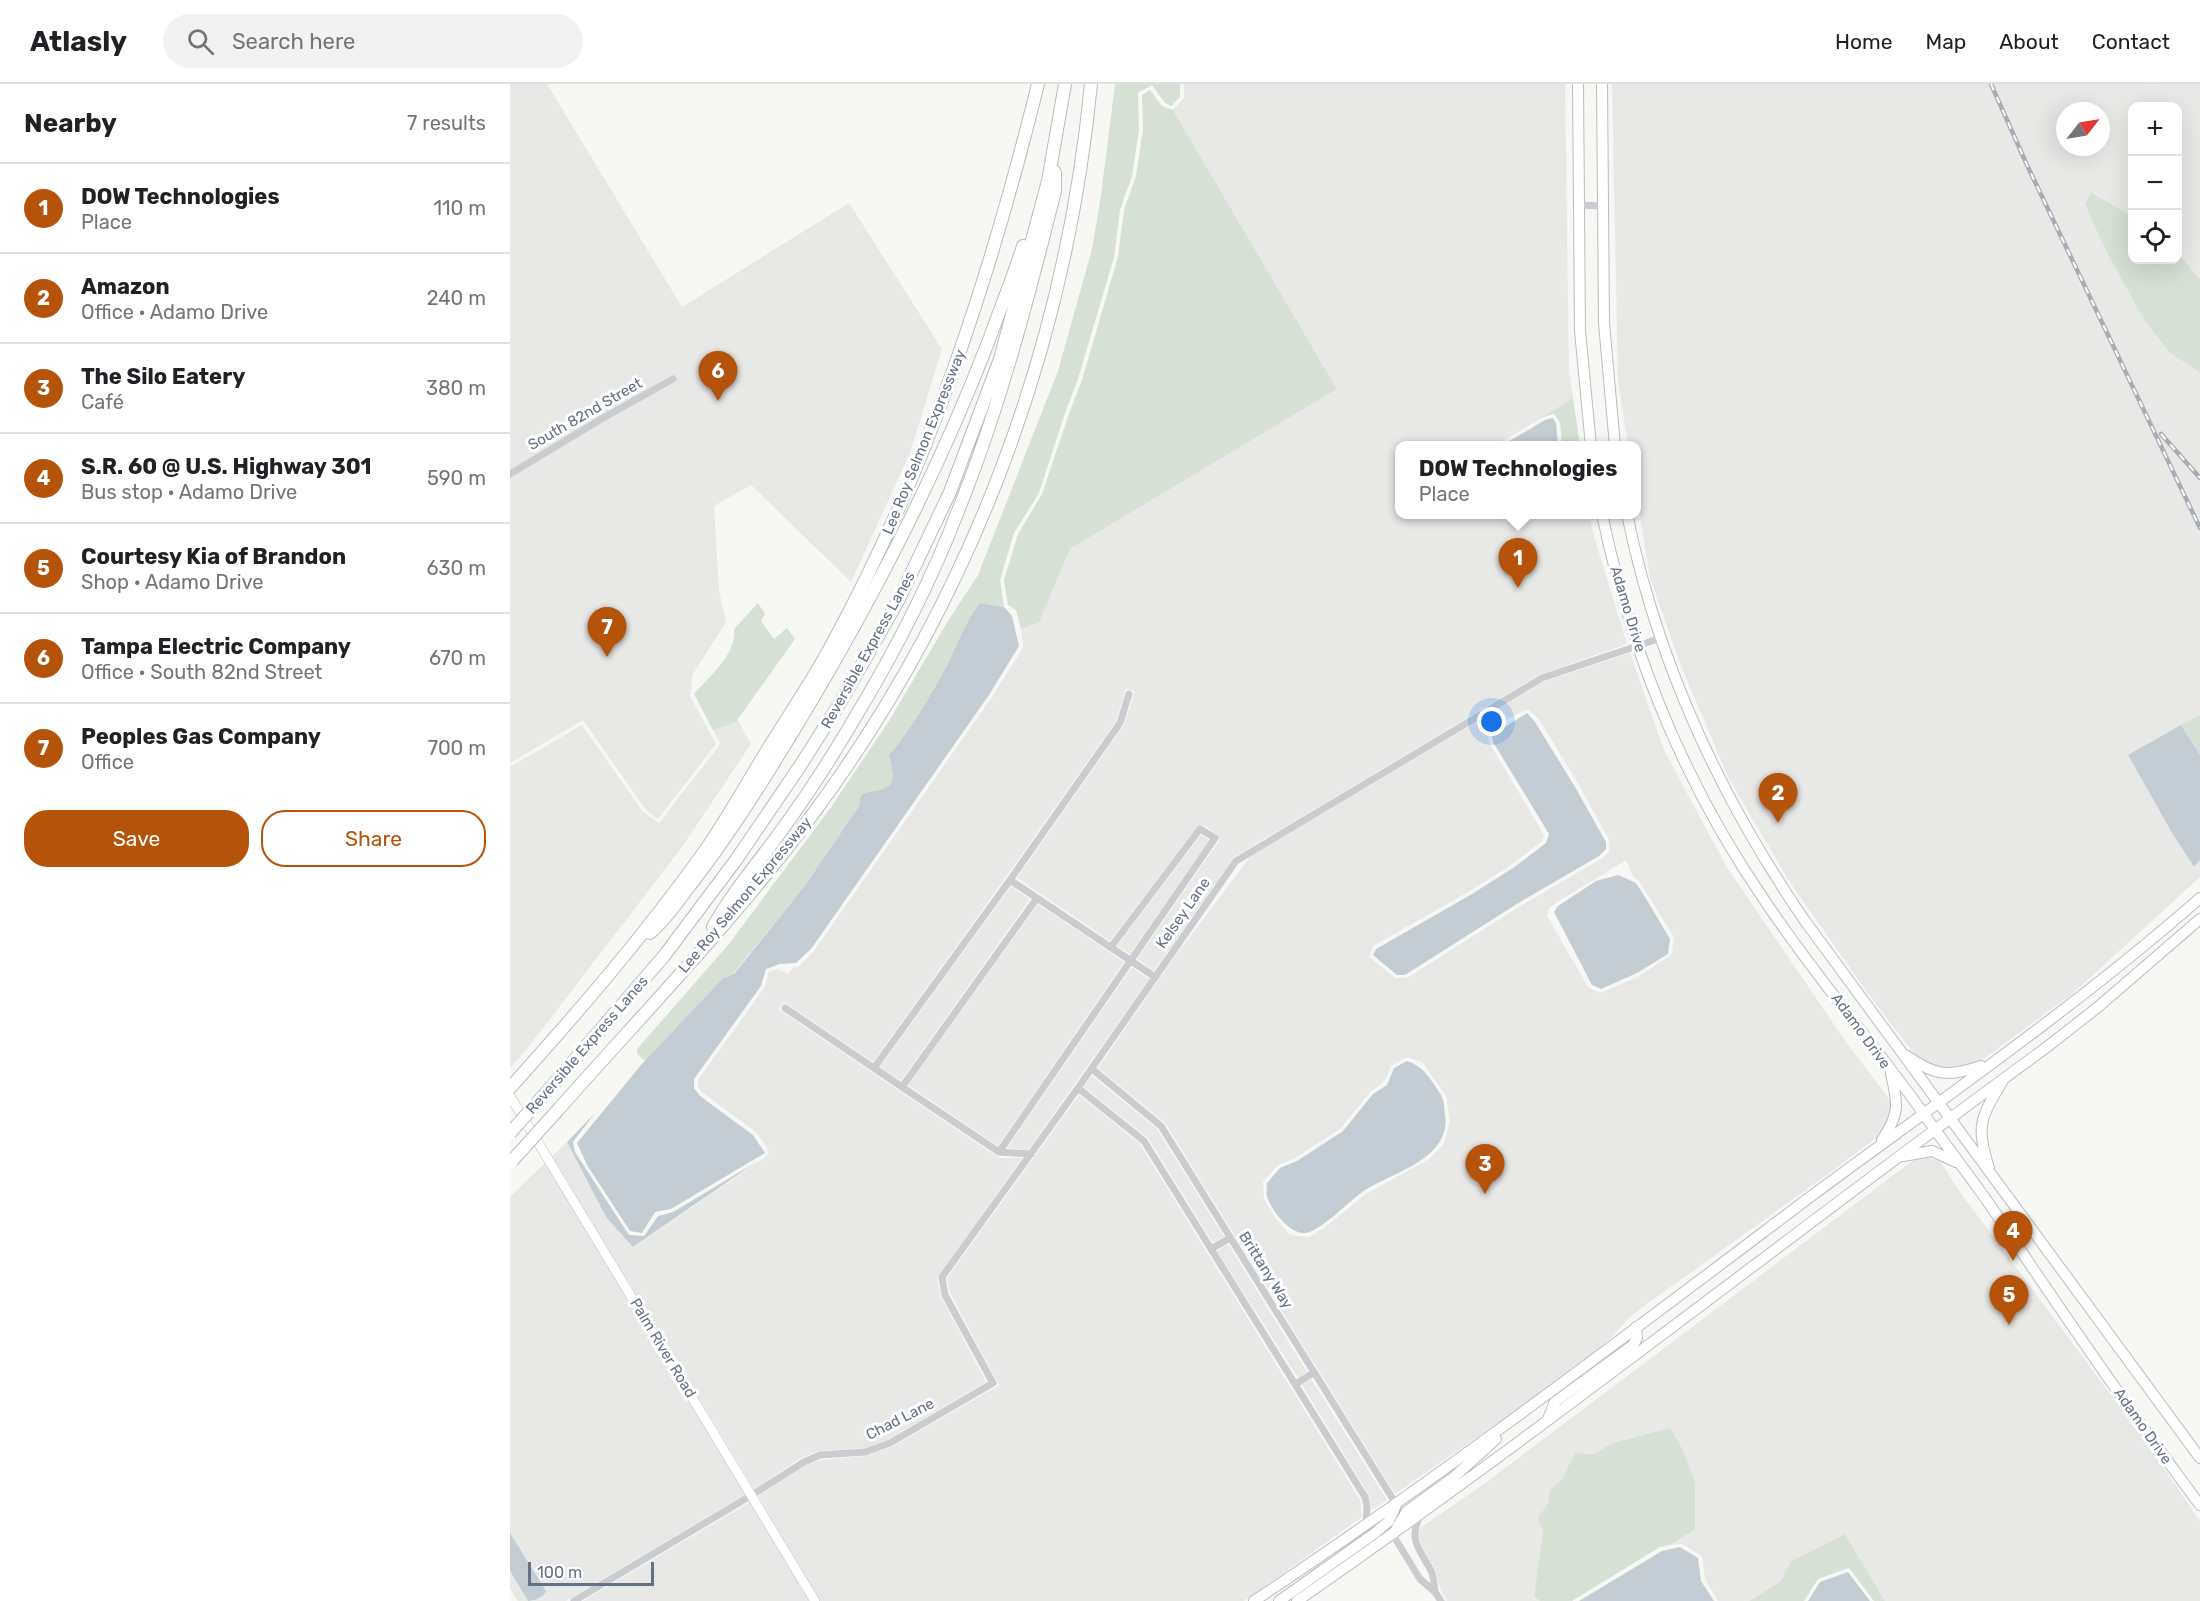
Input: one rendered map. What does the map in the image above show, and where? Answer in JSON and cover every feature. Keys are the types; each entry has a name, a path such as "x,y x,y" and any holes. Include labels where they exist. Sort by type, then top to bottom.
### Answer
{"highway":[{"name":"Lee Roy Selmon Expressway","path":"510,1088 631,950 706,849 831,647 874,562 912,477 962,349 994,250 1038,84"},
{"name":"Reversible Express Lanes","path":"510,1133 664,956 736,860 800,766 880,634 934,528 979,419 1000,359 1048,181 1065,84"},
{"name":"Lee Roy Selmon Expressway","path":"511,1162 774,865 869,733 921,645 968,549 1015,433 1052,316 1080,180 1091,84"},
{"path":"706,943 717,920 789,820 853,721 899,639 958,512 998,398 1026,305 1055,191 1056,141"},
{"path":"631,950 661,924 698,876 747,805 799,723 866,606 942,454 970,391 1020,255 1038,193 1048,181"}],"main road":[{"path":"1578,84 1580,331 1591,441"},
{"path":"1602,84 1604,323 1615,441"},
{"name":"Adamo Drive","path":"1603,519 1620,586 1654,689 1689,773 1731,849 1790,938 1845,1008 2004,1225 2031,1267 2200,1506"},
{"name":"Adamo Drive","path":"1628,519 1648,600 1677,681 1710,757 1758,848 1805,921 2200,1458"},
{"path":"1254,1601 1396,1504 1636,1328 2115,969 2200,898"},
{"path":"1297,1601 1393,1535 2006,1077 2098,1007 2200,919"},
{"path":"1899,1050 1923,1067 1938,1074 1961,1073 1993,1062"},
{"path":"1875,1149 1888,1132 1896,1114 1897,1102 1890,1071"},
{"path":"1992,1177 1982,1144 1980,1127 1986,1108 2006,1077"},
{"path":"1897,1158 1911,1153 1932,1151 1959,1164"},
{"path":"1547,1420 1555,1402 1633,1345 1637,1338 1636,1328"},
{"path":"1393,1535 1407,1511 1454,1477 1492,1443 1509,1422"},
{"path":"1279,1601 1375,1533 1389,1521 1396,1504"},
{"path":"1259,1601 1282,1582"}],"street":[{"path":"1579,205 1603,206"},
{"name":"South 82nd Street","path":"510,474 673,379"},
{"name":"Kelsey Lane","path":"993,1383 945,1295 942,1277 1092,1069 1236,861 1542,678 1661,638"},
{"path":"874,1068 1120,723 1129,694"},
{"path":"999,1152 1215,838 1200,829 1111,947"},
{"path":"1010,880 1155,977"},
{"path":"902,1087 1037,898"},
{"path":"785,1008 999,1152 1031,1154"},
{"name":"Brittany Way","path":"1092,1069 1161,1126 1396,1504"},
{"path":"1078,1088 1144,1141 1365,1497 1366,1525"},
{"name":"Palm River Road","path":"510,1096 814,1601"},
{"path":"1211,1250 1230,1238"},
{"path":"1296,1384 1313,1373"},
{"name":"Chad Lane","path":"574,1601 812,1458 820,1455 865,1452 890,1443 993,1383"},
{"path":"1421,1514 1414,1536 1417,1548 1432,1574 1435,1592"},
{"path":"1393,1535 1420,1579 1435,1592 1441,1601"}],"shaded area":[{"path":"510,84 547,84 682,307 849,203 942,349 910,453 851,582 751,485 714,506 719,591 726,622 693,674 690,696 716,744 658,819 646,810 583,720 510,763"},
{"path":"1115,84 1180,84 1180,97 1171,106 1165,103 1152,85 1138,93 1139,130 1132,176 1120,210 1114,257 1078,379 1039,493 1014,533 1000,580 1004,607 980,603 924,705 889,755 893,775 891,784 883,789 864,793 860,797 859,806 806,884 733,974 723,978 645,1061 637,1054 637,1049 728,945 829,810 889,721 978,575 1058,371 1092,249"},
{"path":"1184,84 1565,84 1569,371 1573,398 1503,441 1395,441 1395,519 1591,519 1627,644 1539,675 1234,857 1154,971 1137,959 1219,841 1218,835 1203,825 1197,827 1110,941 1017,878 1124,725 1135,691 1126,689 1116,721 873,1062 784,1002 778,1009 993,1154 1000,1158 1022,1158 937,1278 941,1297 986,1382 889,1439 865,1448 818,1451 801,1458 754,1489 552,1156 567,1142 606,1217 634,1247 767,1156 769,1153 767,1147 756,1132 703,1093 698,1087 698,1080 764,988 769,972 777,969 788,974 793,967 799,966 814,951 992,697 1023,648 1021,629 1039,621 1070,549 1337,389 1173,110 1184,98"},
{"path":"1612,84 2200,84 2200,279 2182,259 2182,102 2128,102 2128,214 2092,192 2085,204 2104,247 2144,320 2169,352 2200,373 2200,715 2128,755 2194,867 2200,860 2200,877 2071,995 1979,1062 1960,1069 1940,1069 1925,1063 1916,1056 1869,995 1791,884 1729,779 1681,666 1650,578 1641,519 1641,441 1627,441 1618,381"},
{"path":"1150,90 1162,106 1173,110 1337,389 1070,549 1039,622 1021,629 1016,610 1008,605 1004,580 1018,534 1042,494 1082,380 1118,257 1124,210 1136,176 1143,130 1142,95"},
{"path":"2091,192 2128,214 2128,264 2182,264 2182,259 2200,279 2200,373 2169,352 2144,320 2104,247 2085,204"},
{"path":"1573,398 1579,441 1562,441 1560,423 1554,414 1543,417 1506,439"},
{"path":"1553,418 1556,423 1558,441 1510,441 1545,420"},
{"path":"758,603 765,614 761,621 774,639 787,628 795,639 736,722 713,730 694,694 727,656 734,638 734,629"},
{"path":"980,603 1004,607 1012,616 1019,646 989,695 811,949 796,963 780,964 766,969 761,986 694,1079 694,1088 700,1096 753,1135 765,1153 671,1209 655,1212 642,1233 630,1231 587,1165 577,1143 641,1065 723,978 734,974 806,884 859,806 860,797 864,793 883,789 891,784 893,775 889,755 924,705"},
{"path":"1630,653 1664,750 1726,866 1846,1042 1892,1103 1892,1114 1881,1134 1633,1314 1600,1349 1561,1379 1395,1494 1165,1123 1098,1068 1170,963 1250,857 1543,682","holes":["1528,709 1539,719 1579,785 1609,840 1610,851 1601,859 1522,905 1407,978 1395,978 1369,957 1373,946 1470,891 1511,865 1542,841 1544,835 1488,737 1489,733 1506,720","1626,860 1634,878 1639,881 1674,937 1672,954 1638,977 1600,993 1588,987 1547,916 1549,908","1407,1057 1422,1062 1446,1095 1450,1120 1444,1144 1429,1159 1366,1194 1324,1228 1309,1237 1290,1235 1276,1219 1264,1199 1263,1182 1278,1165 1295,1158 1340,1129 1371,1091 1386,1078 1391,1066"]},
{"path":"1527,713 1535,722 1575,787 1606,842 1606,849 1599,856 1520,902 1405,975 1397,975 1373,955 1376,949 1472,894 1513,868 1546,843 1549,834 1493,742 1492,735"},
{"path":"2200,715 2200,755 2181,725"},
{"path":"738,720 751,744 682,847 510,1068 510,767 582,725 643,812 659,823 719,746 720,742 713,730"},
{"path":"2181,725 2200,755 2200,860 2194,867 2128,755"},
{"path":"1201,835 1209,840 1130,954 1117,946"},
{"path":"1618,875 1636,883 1670,939 1668,954 1637,973 1601,989 1592,985 1554,912 1558,906 1596,881"},
{"path":"1011,886 1030,899 901,1081 880,1067"},
{"path":"1038,904 1124,962 998,1146 908,1085"},
{"path":"1132,967 1149,979 1028,1150 1007,1148"},
{"path":"1407,1061 1426,1073 1442,1097 1445,1129 1440,1142 1419,1162 1365,1190 1318,1228 1305,1233 1293,1230 1282,1221 1269,1203 1267,1183 1280,1168 1297,1161 1343,1131 1373,1094 1387,1085 1394,1068"},
{"path":"1092,1076 1157,1129 1224,1237 1213,1243 1148,1138 1084,1087"},
{"path":"1079,1095 1140,1144 1360,1500 1362,1517 1244,1601 820,1601 758,1496 806,1465 820,1460 865,1456 892,1447 999,1385 950,1293 947,1278"},
{"path":"595,1113 573,1142 575,1152 629,1235 644,1236 658,1216 673,1212 758,1161 633,1247 606,1217 567,1142"},
{"path":"1919,1156 1940,1161 1960,1192 2146,1442 2200,1521 2200,1601 1885,1601 1845,1534 1791,1561 1781,1581 1749,1601 1718,1601 1705,1579 1702,1556 1682,1544 1671,1545 1695,1529 1695,1481 1682,1448 1670,1428 1612,1443 1594,1454 1575,1453 1562,1480 1550,1490 1548,1503 1537,1519 1543,1529 1534,1595 1540,1601 1447,1601 1440,1589 1436,1571 1422,1546 1419,1536 1420,1528 1484,1484"},
{"path":"545,1163 746,1494 566,1601 532,1601 546,1591 510,1533 510,1197"},
{"path":"1228,1244 1307,1372 1298,1378 1217,1251"},
{"path":"1311,1379 1387,1500 1372,1510 1369,1495 1302,1385"},
{"path":"1670,1428 1682,1448 1695,1481 1695,1529 1671,1545 1660,1547 1572,1601 1540,1601 1534,1596 1543,1530 1537,1519 1548,1503 1550,1490 1562,1479 1575,1453 1594,1454 1612,1443"},
{"path":"750,1502 809,1601 583,1601"},
{"path":"510,1533 546,1591 536,1599 528,1601 510,1571"},
{"path":"1845,1534 1885,1601 1874,1601 1849,1568 1818,1579 1804,1601 1749,1601 1781,1581 1791,1561"},
{"path":"1680,1547 1698,1558 1701,1581 1714,1601 1579,1601 1662,1551"},
{"path":"510,1571 528,1601 518,1601 510,1588"},
{"path":"1848,1572 1870,1601 1808,1601 1820,1582"}],"railway":[{"path":"1991,84 2027,165 2200,528"},
{"path":"2161,434 2200,478"}],"place":[{"name":"Tampa Electric Company","path":"718,401"},
{"name":"DOW Technologies","path":"1518,588"},
{"name":"Peoples Gas Company","path":"607,657"},
{"name":"Amazon","path":"1778,823"},
{"name":"The Silo Eatery","path":"1485,1194"},
{"name":"S.R. 60 @ U.S. Highway 301","path":"2013,1261"},
{"name":"Courtesy Kia of Brandon","path":"2009,1325"}]}
